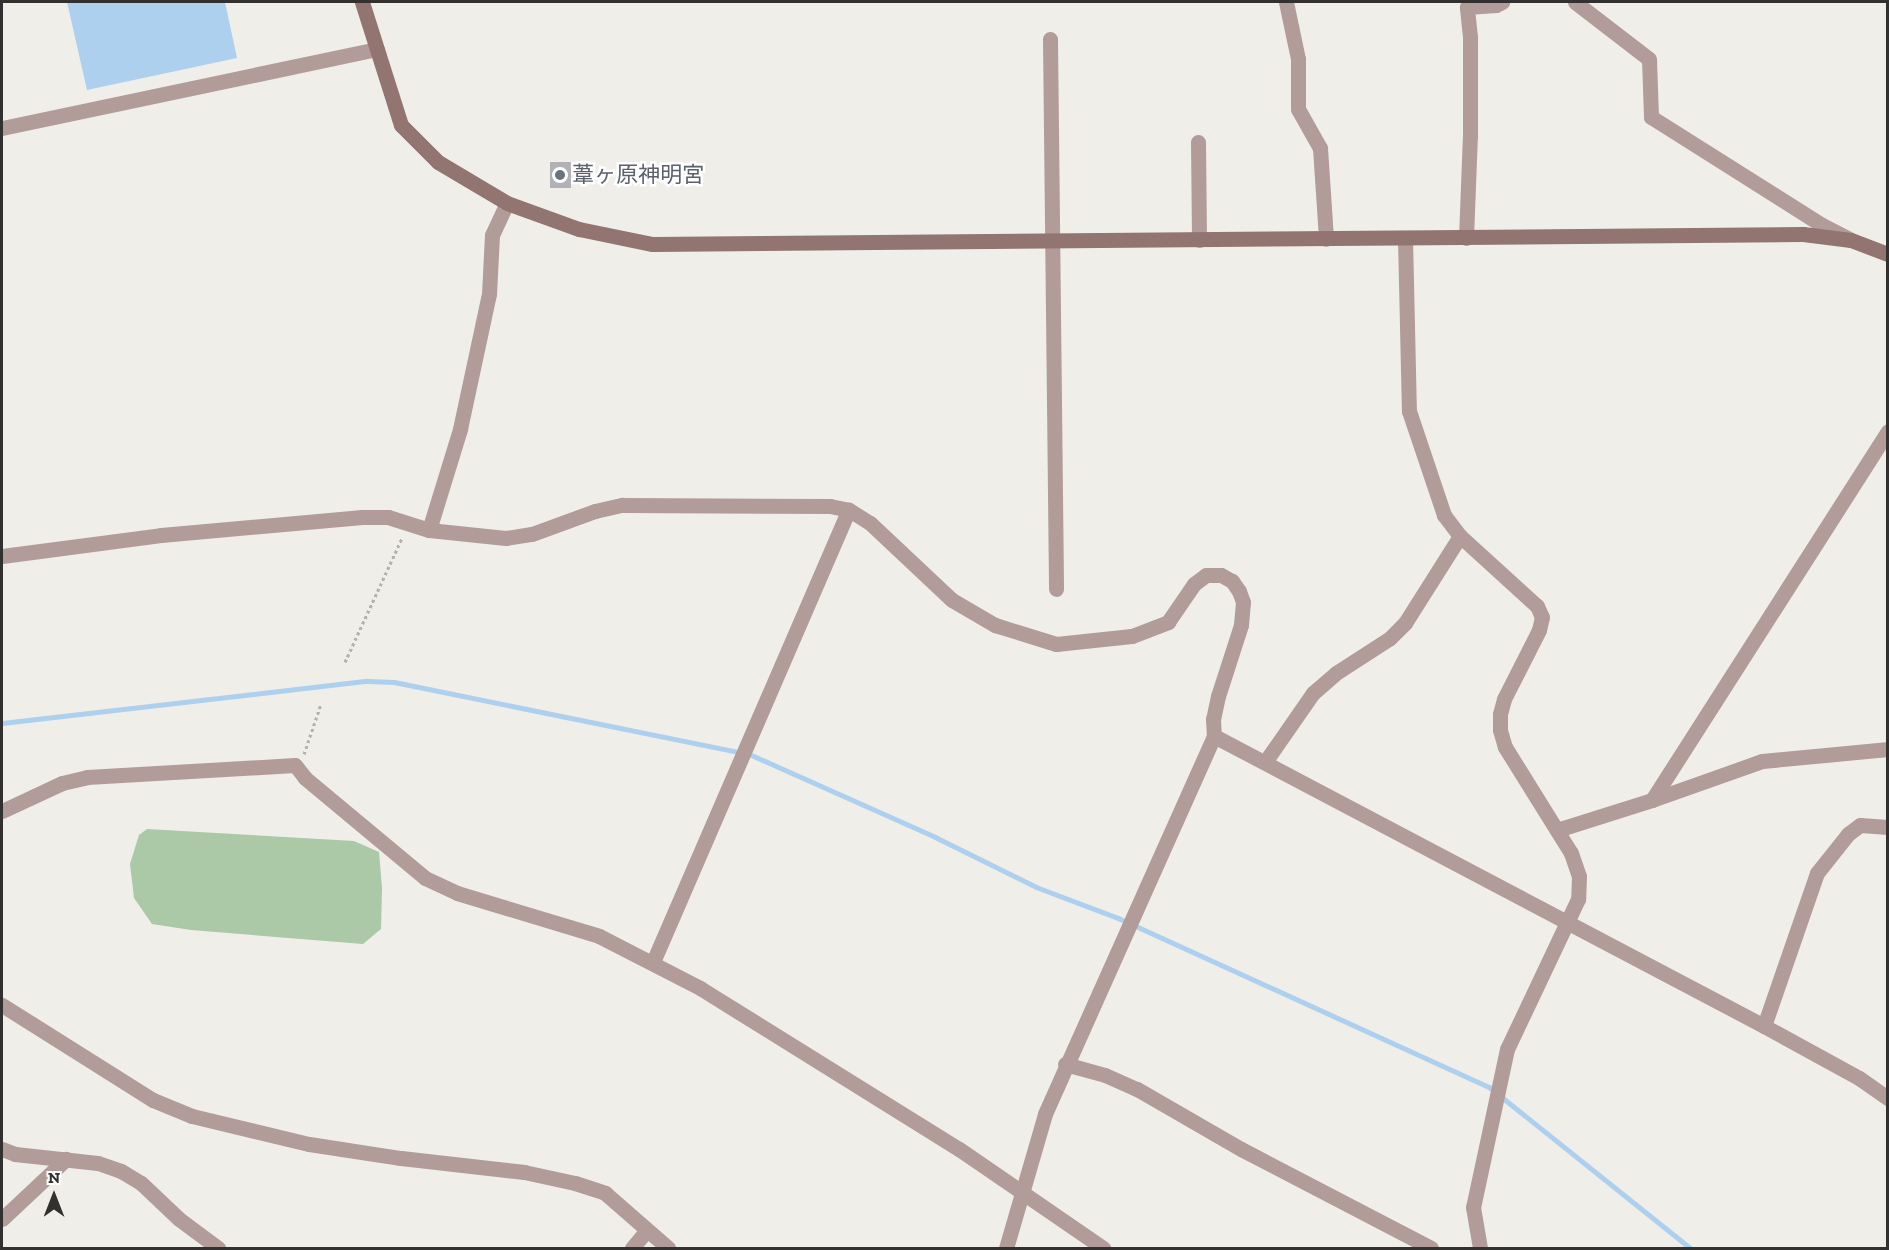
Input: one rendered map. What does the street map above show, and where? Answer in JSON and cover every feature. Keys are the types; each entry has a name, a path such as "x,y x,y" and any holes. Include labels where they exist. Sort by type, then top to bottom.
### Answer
{"street":[{"path":"362,2 401,125 438,162 507,203 579,229 652,244 1803,234 1851,240"},
{"path":"1286,2 1298,59 1298,109 1320,148 1326,239"},
{"path":"1466,238 1470,136 1470,4 1497,5 1502,2"},
{"path":"1575,2 1649,59 1652,117 1822,225 1851,240 1887,254"},
{"path":"1050,39 1056,589"},
{"path":"2,128 377,48"},
{"path":"1198,142 1199,240"},
{"path":"429,530 460,429 489,294 492,235 507,203"},
{"path":"1405,238 1409,411 1444,515 1460,536 1537,606 1542,616 1539,630 1504,699 1500,714 1500,729 1505,747 1571,853 1579,876 1578,899 1519,1019 1507,1049 1473,1207 1479,1248"},
{"path":"1652,800 1887,431"},
{"path":"2,556 161,535 362,517 388,517 429,530 506,537 523,535 622,505 830,506 849,510 870,523 952,600 995,625 1056,644 1132,636 1168,622 1194,584 1206,575 1221,574 1232,581 1243,602 1241,625 1218,696 1213,719 1214,736 1065,1064 1045,1114 1006,1248"},
{"path":"653,962 849,510"},
{"path":"1265,762 1313,693 1336,673 1390,638 1405,623 1460,536"},
{"path":"1214,736 1764,1026 1859,1078 1887,1098"},
{"path":"1557,830 1652,800 1762,761 1887,749"},
{"path":"2,811 62,783 87,777 295,765 305,778 425,878 457,892 599,936 653,962 700,988 1023,1191 1103,1248"},
{"path":"1764,1026 1817,873 1848,834 1860,825 1887,827"},
{"path":"2,1005 153,1100 192,1116 309,1144 401,1158 524,1172 575,1183 605,1193 668,1248"},
{"path":"1065,1064 1105,1075 1137,1089 1241,1149 1431,1248"},
{"path":"2,1149 15,1154 98,1163 141,1183 178,1219 218,1248"},
{"path":"2,1220 66,1159"},
{"path":"632,1248 647,1230"}],"path":[{"path":"345,662 408,524"},
{"path":"295,765 303,757 321,704"}],"green space":[{"path":"147,829 354,841 379,852 382,888 381,929 363,944 191,930 152,924 134,898 130,864 139,835"}],"water":[{"path":"67,2 225,2 237,58 87,90"}],"building":[{"name":"葦ヶ原神明宮","path":"550,162 571,162 571,188 550,188"}],"waterway":[{"path":"2,723 367,681 394,682 749,754 935,837 1036,887 1118,918 1489,1087 1690,1248"}],"place":[{"name":"葦ヶ原神明宮","path":"560,175"}]}
